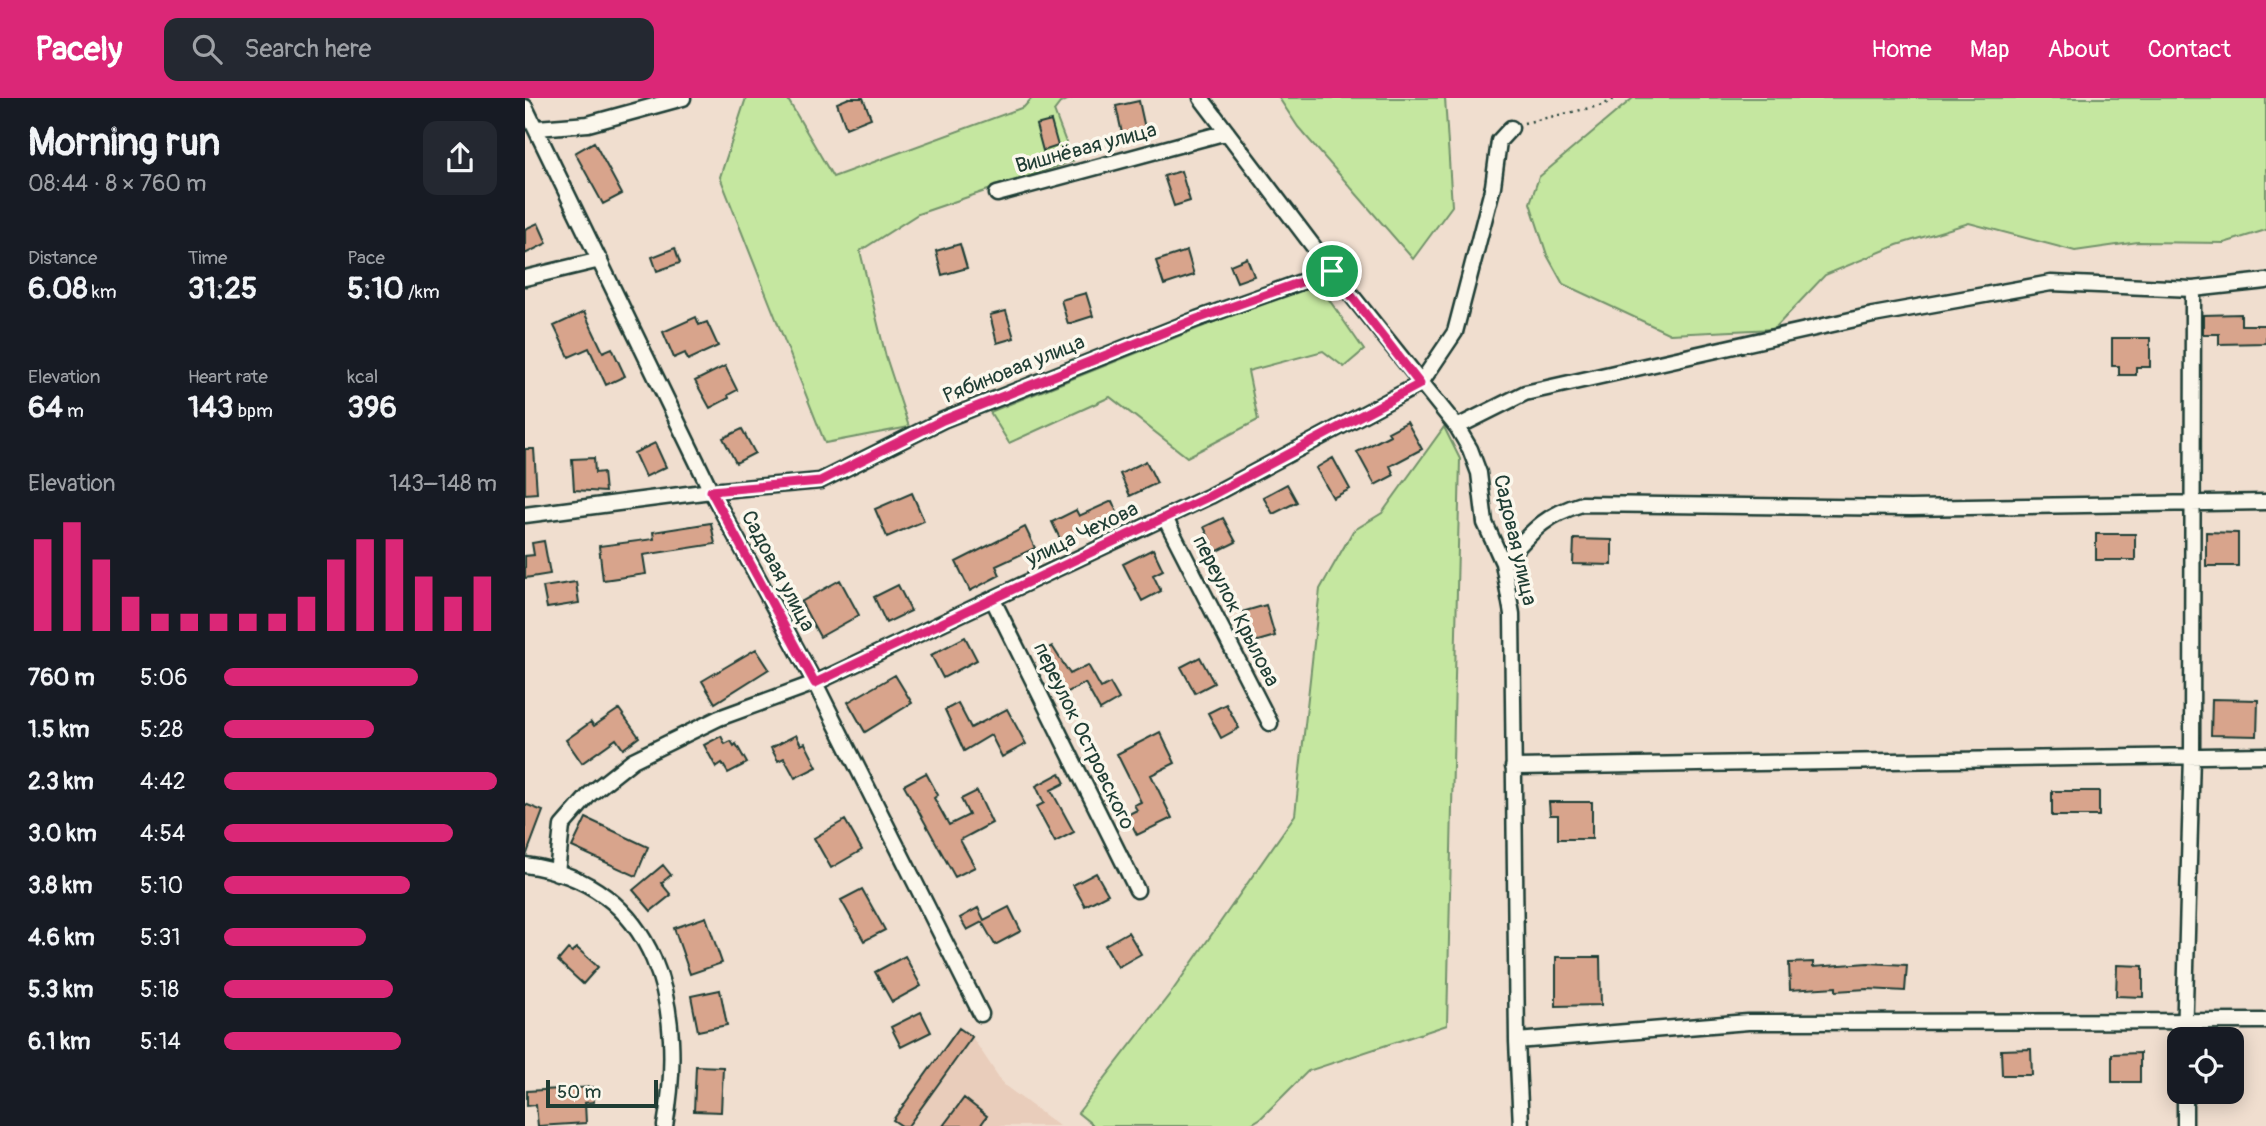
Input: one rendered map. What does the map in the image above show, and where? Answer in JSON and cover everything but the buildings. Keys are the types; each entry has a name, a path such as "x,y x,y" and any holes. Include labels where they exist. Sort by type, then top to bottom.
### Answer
{"street":[{"path":"532,127 587,124 683,98"},
{"name":"Садовая улица","path":"1201,98 1332,271 1457,427 1470,449 1479,473 1485,523 1503,563 1512,614 1517,1041 1521,1126"},
{"name":"Садовая улица","path":"525,107 532,127 600,260 711,491 815,683 981,1014"},
{"name":"улица Чехова","path":"557,873 562,826 590,794 633,760 719,718 815,683 1165,518 1420,384 1455,332 1493,186 1499,141 1511,128"},
{"name":"Вишнёвая улица","path":"997,194 1227,132"},
{"path":"525,278 600,260"},
{"name":"Рябиновая улица","path":"525,515 711,491 820,481 943,420 1197,319 1332,271"},
{"path":"1457,427 1525,393 1873,315 2051,282 2193,289 2266,281"},
{"path":"2184,1027 2192,755 2193,289"},
{"path":"1503,563 1542,521 1559,511 1582,504 1910,508 2266,502"},
{"name":"переулок Крылова","path":"1165,518 1270,723"},
{"name":"переулок Островского","path":"993,600 1137,890"},
{"path":"1513,767 2266,755"},
{"path":"525,865 590,884 615,904 645,938 664,982 670,1033 665,1126"},
{"path":"1517,1041 1748,1022 2266,1021"},
{"path":"2185,1104 2185,1126"}],"path":[{"path":"1511,128 1531,119 1603,105 1616,98"}],"shaded area":[{"path":"959,1028 972,1037 1004,1085 1059,1126 899,1126 893,1120"}],"green space":[{"path":"746,98 787,98 833,177 1024,107 1032,98 1072,98 1060,103 1054,111 1073,161 918,214 860,251 886,357 909,427 825,443 720,177"},
{"path":"1279,98 1445,98 1452,206 1413,259 1298,127"},
{"path":"1633,98 2266,98 2266,230 2224,243 2138,242 2075,251 1969,223 1897,245 1825,275 1774,329 1670,334 1563,284 1547,255 1530,203 1539,177"},
{"path":"1316,281 1364,350 1344,367 1323,351 1248,371 1258,420 1187,457 1110,397 1009,443 990,412"},
{"path":"1444,427 1460,459 1447,1025 1308,1071 1261,1118 1248,1126 1094,1126 1078,1113 1173,990 1295,815 1320,589 1353,531 1382,513"}],"route":[{"path":"1332,271 1420,384 1210,496 815,683 711,491 820,481 943,420 1197,319 1332,271"}]}
